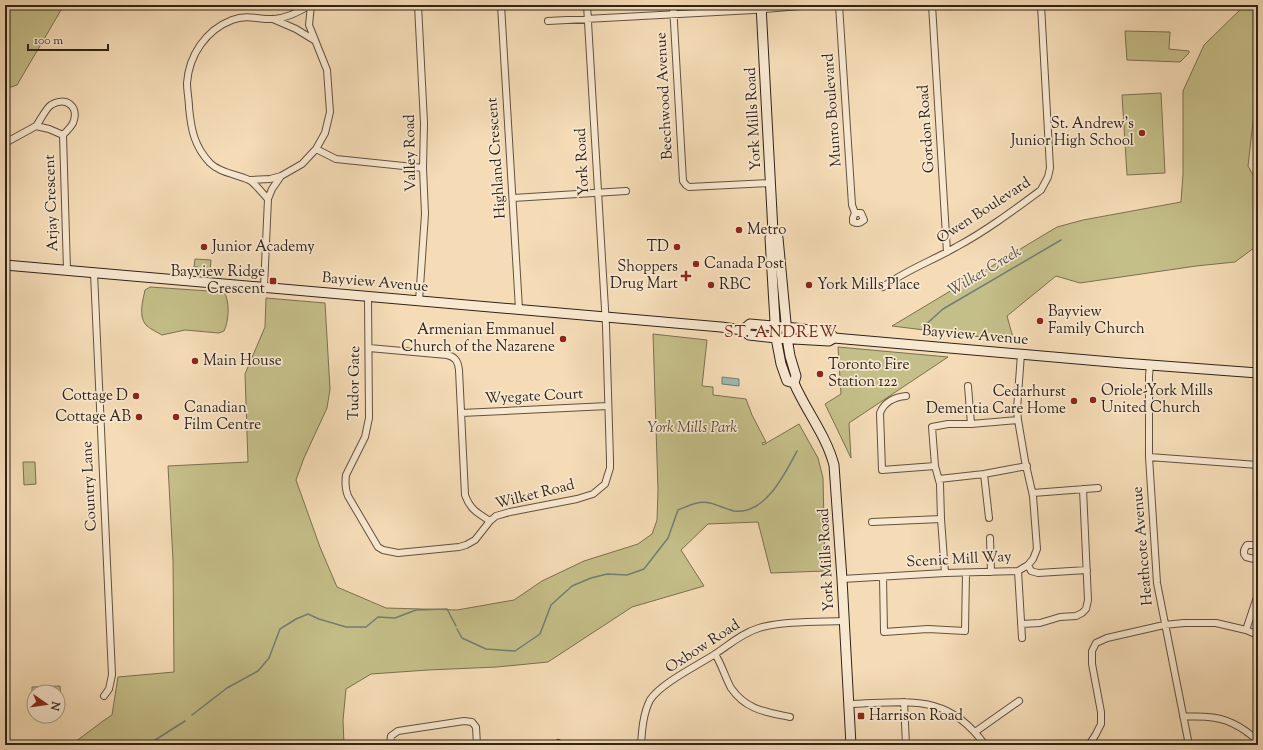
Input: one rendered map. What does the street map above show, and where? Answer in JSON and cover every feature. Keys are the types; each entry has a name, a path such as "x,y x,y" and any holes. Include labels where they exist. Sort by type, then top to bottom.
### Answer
{"main road":[{"name":"York Mills Road","path":"762,7 774,232 778,238 787,338 790,356 796,376 794,383 823,434 830,450 834,465 851,745"},
{"name":"York Mills Road","path":"774,232 770,238 776,338 780,364 787,381 794,383"},
{"name":"Bayview Avenue","path":"5,265 519,309 743,330 749,335 776,338 828,341 834,338 1258,373"},
{"name":"Bayview Avenue","path":"743,330 749,324 829,333 834,338"}],"street":[{"path":"311,5 309,25 327,70 330,112 325,133 316,149 302,164 281,176 270,179 250,180 224,172 211,164 198,146 191,129 187,83 190,65 200,44 214,29 232,20 248,16 273,19 286,17 311,5"},
{"name":"Valley Road","path":"418,5 424,122 423,168 425,222 419,301"},
{"name":"Highland Crescent","path":"501,5 519,309"},
{"name":"York Road","path":"587,5 605,317"},
{"name":"Beechwood Avenue","path":"674,5 683,181 689,187 771,183"},
{"path":"548,21 812,5"},
{"name":"Munro Boulevard","path":"839,5 852,205 855,213"},
{"name":"Gordon Road","path":"932,5 947,252"},
{"name":"Owen Boulevard","path":"883,287 893,279 947,252 984,230 1041,190 1048,177 1049,156 1041,5"},
{"path":"273,19 296,29 314,40"},
{"name":"Arjay Crescent","path":"5,143 36,126 49,106 58,102 65,102 74,108 75,115 73,124 63,135 67,270"},
{"name":"Arjay Crescent","path":"36,126 49,129 63,135"},
{"path":"316,149 336,158 423,168"},
{"path":"264,288 268,199 272,189 281,176"},
{"path":"250,180 268,199"},
{"path":"513,198 626,191"},
{"name":"Country Lane","path":"94,273 112,675 109,689 104,696"},
{"name":"Tudor Gate","path":"368,297 370,409 367,428 361,446 346,475 345,481 348,496 378,548 383,550 398,552 459,547 475,540 490,520"},
{"name":"Wilket Road","path":"369,348 453,356 458,364 465,494 471,508 476,513 490,520 496,516 510,512 577,500 593,494 605,484 610,468 605,317"},
{"name":"Scenic Mill Way","path":"842,579 945,573 1018,571 1028,565 1033,559 1038,550 1033,492 1018,420 1021,354"},
{"name":"Heathcote Avenue","path":"1150,365 1149,458 1157,583 1164,625 1189,745"},
{"path":"968,386 970,424"},
{"path":"906,396 890,401 883,407 880,413 882,470 935,466"},
{"name":"Wyegate Court","path":"461,413 608,406"},
{"path":"945,573 940,488 935,466 932,427 948,424 970,424 1018,420"},
{"path":"1149,458 1258,465"},
{"path":"939,479 984,474 1027,466"},
{"path":"984,474 989,518"},
{"path":"1033,492 1098,488"},
{"path":"1021,624 1040,623 1060,617 1076,616 1086,609 1088,600 1083,489"},
{"path":"872,522 941,519"},
{"path":"990,538 991,572"},
{"path":"1258,547 1247,545 1244,548 1246,557 1258,560"},
{"path":"1028,565 1031,570 1038,573 1087,570"},
{"path":"1018,571 1022,638"},
{"path":"883,577 884,632 928,629 965,631 966,573"},
{"path":"1246,630 1258,594"},
{"name":"Oxbow Road","path":"641,745 644,716 647,706 655,694 663,687 745,633 772,625 844,622"},
{"path":"1089,745 1101,724 1101,712 1092,664 1092,651 1096,643 1107,638 1164,625 1184,623 1216,623 1246,630 1258,635"},
{"path":"715,654 731,688 744,702 760,711 790,717"},
{"path":"975,732 1019,701"},
{"path":"848,704 904,702 927,703 938,706 954,714 975,732 984,745"},
{"path":"904,702 906,745"},
{"path":"1184,716 1210,717 1228,722 1248,732 1258,741"},
{"path":"390,745 391,736 398,731 464,721 472,722 476,727 477,745"}],"green space":[{"path":"5,5 64,5 17,85 5,89"},
{"path":"1245,5 1258,5 1258,92 1256,96 1248,166 1258,184 1258,245 1235,262 1196,266 1080,283 1056,276 1007,316 1014,341 892,326 1057,227 1083,220 1181,202 1183,174 1183,91 1204,45"},
{"path":"1125,31 1170,32 1169,49 1189,51 1189,53 1180,62 1127,60"},
{"path":"1161,93 1165,173 1127,175 1122,95"},
{"path":"195,259 211,260 210,271 198,270 198,267 194,267"},
{"path":"150,287 224,292 227,300 228,311 224,331 219,333 185,330 162,335 146,325 142,317 142,303 145,290"},
{"name":"York Mills Park","path":"266,298 325,303 330,389 327,408 304,458 296,480 320,547 337,587 386,608 457,610 514,600 542,581 584,561 638,544 652,534 657,520 658,490 653,334 707,340 702,386 713,387 713,395 746,399 752,415 766,442 762,443 763,445 799,424 818,458 823,478 825,571 771,573 758,522 708,524 681,550 704,586 632,607 548,662 497,667 371,674 346,689 343,720 344,745 71,745 112,715 118,677 174,672 173,560 168,466 248,462 245,374 265,327"},
{"path":"838,347 948,357 849,423 851,458 825,404 841,394"},
{"path":"23,462 35,462 36,484 24,485"}],"water":[{"path":"722,377 739,379 739,386 722,384"}],"waterway":[{"name":"Wilket Creek","path":"923,327 943,309 1061,240"},
{"name":"Wilket Creek","path":"457,629 462,638 486,649 515,651 540,634 551,605 572,586 591,578 607,574 627,575 644,569 668,538 678,510 702,502 710,503 734,511 745,511 755,507 773,491 797,451"},
{"name":"Wilket Creek","path":"192,715 227,688 258,671 269,658 280,629 296,619 308,614 346,627 366,627 378,617 395,618 416,610 447,609 456,626"},
{"name":"Wilket Creek","path":"151,745 152,742 185,721"}],"place":[{"name":"St. Andrew's Junior High School","path":"1142,133"},
{"name":"Metro","path":"739,230"},
{"name":"Junior Academy","path":"204,247"},
{"name":"TD","path":"677,247"},
{"name":"Canada Post","path":"696,264"},
{"name":"Shoppers Drug Mart","path":"686,276"},
{"name":"Bayview Ridge Crescent","path":"273,281"},
{"name":"RBC","path":"711,285"},
{"name":"York Mills Place","path":"809,285"},
{"name":"Bayview Family Church","path":"1040,321"},
{"name":"Armenian Emmanuel Church of the Nazarene","path":"563,339"},
{"name":"Main House","path":"195,361"},
{"name":"Toronto Fire Station 122","path":"820,374"},
{"name":"Cottage D","path":"136,396"},
{"name":"Oriole-York Mills United Church","path":"1093,400"},
{"name":"Cedarhurst Dementia Care Home","path":"1074,401"},
{"name":"Cottage AB","path":"139,417"},
{"name":"Canadian Film Centre","path":"176,417"},
{"name":"Harrison Road","path":"861,716"}],"district":[{"name":"ST. ANDREW","path":"781,333"}]}
